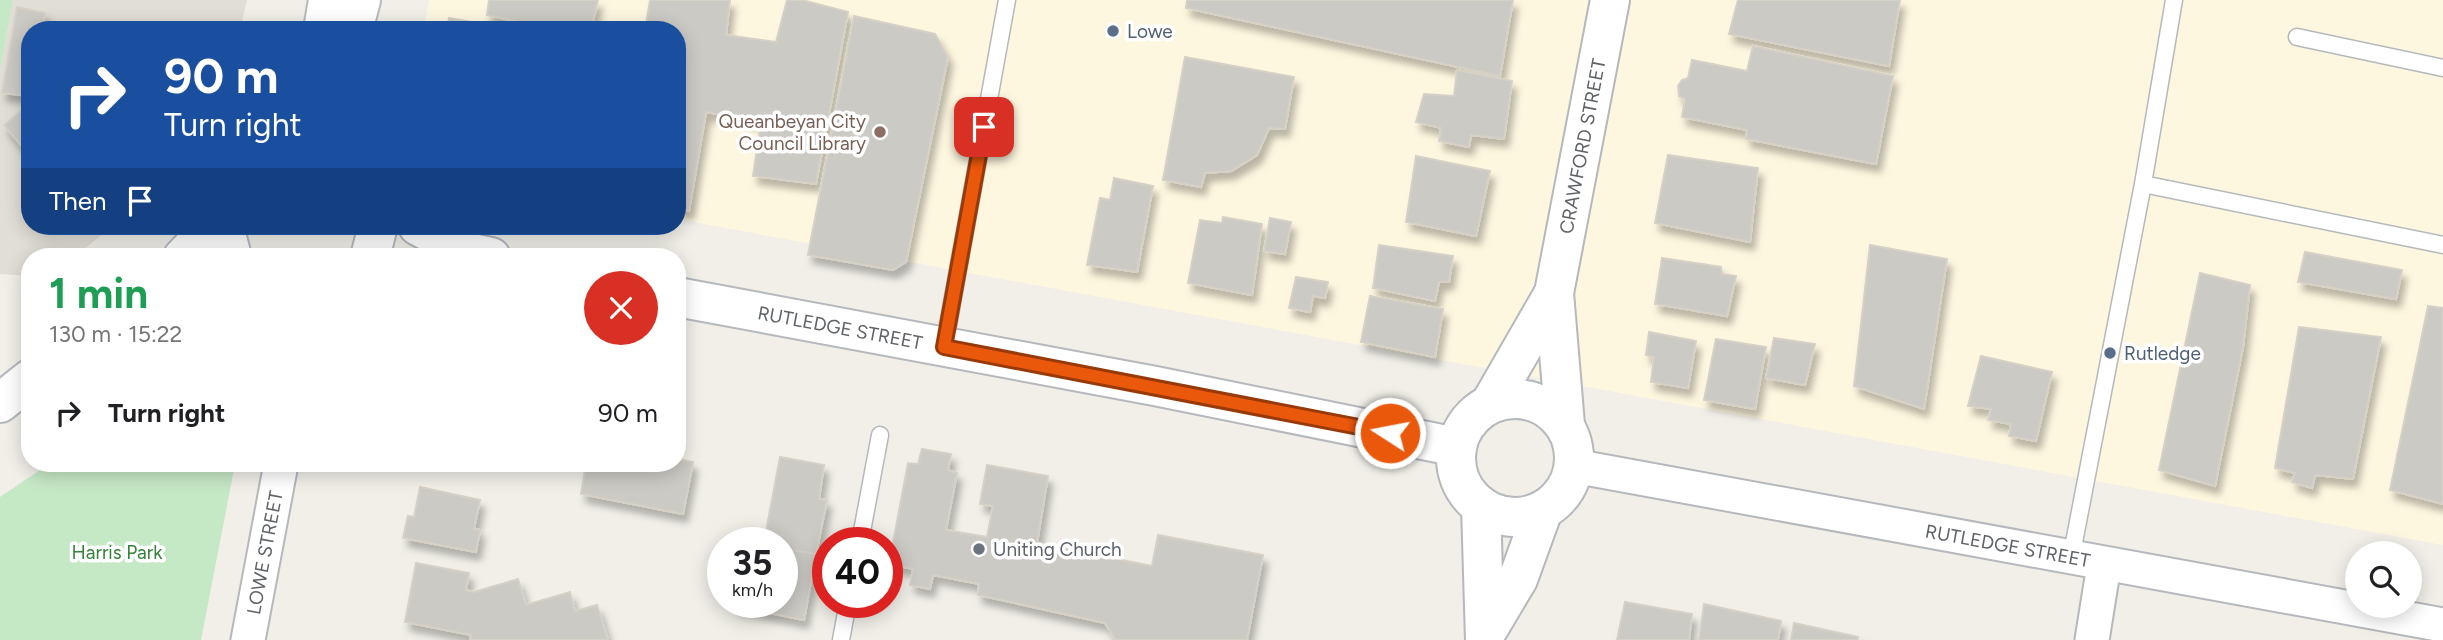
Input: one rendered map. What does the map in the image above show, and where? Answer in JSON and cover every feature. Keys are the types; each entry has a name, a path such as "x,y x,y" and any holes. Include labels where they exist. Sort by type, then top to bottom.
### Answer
{"street":[{"path":"324,21 328,0"},
{"path":"355,21 361,0"},
{"name":"CRAWFORD STREET","path":"1565,425 1554,293 1610,0"},
{"path":"192,248 204,235"},
{"path":"432,235 452,248"},
{"name":"CRAWFORD STREET","path":"1490,404 1554,293"},
{"name":"RUTLEDGE STREET","path":"686,299 1457,447"},
{"path":"0,403 21,386"},
{"path":"1506,399 1523,399 1553,412 1565,425 1574,452 1574,466 1564,492 1543,510 1511,517 1481,506 1463,486 1458,473 1457,447 1468,422 1490,404 1506,399"},
{"name":"RUTLEDGE STREET","path":"1574,466 2443,625"},
{"name":"LOWE STREET","path":"248,640 280,472"},
{"path":"1481,506 1481,573 1486,635"},
{"path":"1486,635 1518,579 1543,510"},
{"path":"2092,640 2104,565"}],"lane":[{"path":"944,347 1007,0"},
{"path":"2071,558 2143,184 2174,0"},
{"path":"2297,37 2443,68"},
{"path":"2143,184 2443,245"},
{"path":"863,527 880,435"},
{"path":"841,640 845,618"}],"shaded area":[{"path":"13,0 247,0 242,21 21,21 21,235 102,235 85,248 21,248 21,275 0,274 0,71"},
{"path":"429,0 2443,0 2443,545 686,221 686,21 426,21"}],"green space":[{"path":"0,0 13,0 0,71"},
{"name":"Harris Park","path":"37,472 233,472 201,640 0,640 0,497"}],"building":[{"path":"489,0 598,0 593,21 515,21 487,15"},
{"path":"650,0 730,0 726,35 776,42 787,0 802,0 848,12 816,184 753,176 761,122 706,112 689,211 686,210 686,21 646,21"},
{"path":"1187,0 1513,0 1500,76 1186,8"},
{"path":"1738,0 1900,0 1889,66 1729,34"},
{"path":"17,7 45,13 44,21 21,21 21,95 2,93"},
{"path":"854,16 935,34 948,57 906,262 893,270 808,255"},
{"path":"1753,46 1893,76 1876,164 1746,139 1747,130 1682,117 1685,99 1679,96 1678,86 1682,80 1688,78 1692,60 1747,71"},
{"path":"1185,57 1294,77 1285,129 1269,128 1257,155 1231,171 1205,173 1201,187 1163,180"},
{"path":"1457,70 1512,81 1504,139 1471,135 1469,147 1439,141 1441,128 1416,122 1424,94 1454,96"},
{"path":"21,111 21,145 4,125"},
{"path":"1668,155 1758,168 1750,242 1655,223"},
{"path":"1416,156 1490,171 1476,236 1406,222"},
{"path":"1114,178 1153,186 1137,272 1087,265 1100,198 1110,200"},
{"path":"1223,217 1262,224 1252,295 1188,283 1200,220 1222,223"},
{"path":"1270,218 1291,222 1285,254 1264,251"},
{"path":"1379,245 1453,256 1449,282 1439,282 1435,301 1373,288"},
{"path":"1870,245 1947,259 1924,409 1854,386"},
{"path":"2305,252 2402,270 2396,299 2298,282"},
{"path":"1662,258 1721,267 1722,274 1736,276 1727,316 1655,304"},
{"path":"2200,273 2250,285 2243,347 2215,486 2159,470"},
{"path":"1296,277 1328,282 1325,298 1313,296 1310,312 1289,308"},
{"path":"1370,296 1443,309 1435,357 1361,342"},
{"path":"2428,306 2443,308 2443,504 2390,490"},
{"path":"2299,327 2381,337 2353,479 2315,475 2312,488 2292,482 2295,473 2275,468"},
{"path":"1649,332 1696,341 1688,388 1651,382 1654,357 1646,355"},
{"path":"1774,338 1815,344 1805,385 1766,378"},
{"path":"1716,339 1766,347 1755,409 1704,400"},
{"path":"1981,356 2052,372 2036,441 2009,436 2011,424 1988,420 1991,409 1968,406"},
{"name":"Uniting Church","path":"922,449 951,454 948,470 957,473 946,530 987,537 993,506 980,504 987,465 1048,476 1037,543 1152,566 1158,535 1263,555 1247,640 1116,640 1105,623 978,595 979,584 933,575 930,589 910,585 913,569 903,567 903,527 896,527 908,463 918,464"},
{"path":"780,457 824,465 819,499 827,500 822,527 812,527 812,553 798,551 798,527 767,527"},
{"path":"686,461 693,462 683,514 581,494 585,472 686,472"},
{"path":"420,487 480,500 474,529 480,530 476,552 403,538 408,516 414,517"},
{"path":"798,551 812,553 812,576 804,620 794,618 798,618"},
{"path":"416,563 469,573 466,590 474,592 518,579 526,605 570,592 575,611 597,605 608,640 470,640 471,635 405,622"},
{"path":"1625,602 1692,614 1689,640 1617,640"},
{"path":"1704,604 1781,621 1778,640 1699,640"},
{"path":"1794,623 1858,637 1857,640 1791,640"}],"place":[{"name":"Lowe","path":"1113,31"},
{"name":"Queanbeyan City Council Library","path":"880,132"},
{"name":"Rutledge","path":"2110,353"},
{"name":"Uniting Church","path":"979,549"}],"route":[{"path":"984,127 944,347 1390,433"}]}
